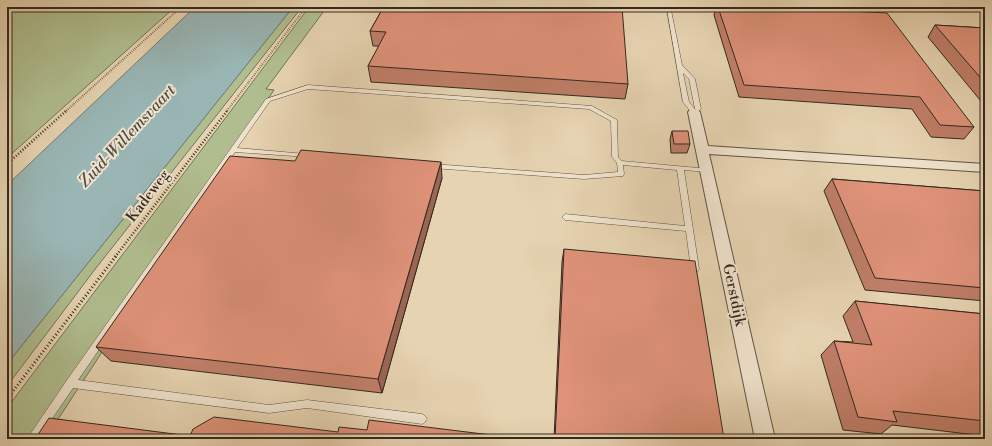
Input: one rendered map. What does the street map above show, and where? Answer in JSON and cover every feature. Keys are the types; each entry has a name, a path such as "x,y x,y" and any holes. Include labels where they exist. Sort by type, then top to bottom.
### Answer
{"street":[{"name":"Gerstdijk","path":"696,110 707,170 765,439"},
{"path":"703,150 985,168"}],"lane":[{"name":"Gerstdijk","path":"669,10 686,102 696,110"},
{"name":"Gerstdijk","path":"680,66 692,79 696,110"},
{"path":"32,439 268,100 308,87 590,107 614,120 615,157 620,162 707,170"},
{"path":"232,150 311,156"},
{"path":"428,165 584,178 621,174 620,162"},
{"path":"680,168 696,276"},
{"path":"564,217 689,229"},
{"path":"70,383 269,409 307,404 422,419"}],"path":[{"path":"7,164 181,7"},
{"name":"Kadeweg","path":"7,399 306,7"}],"green space":[{"path":"7,7 175,7 7,158"},
{"path":"293,7 302,7 96,268 7,386 7,364"},
{"path":"309,7 327,7 266,89 274,90 45,439 7,439 7,408"}],"water":[{"name":"Zuid-Willemsvaart","path":"195,7 293,7 7,364 7,185"}],"building":[{"path":"399,7 622,7 628,84 368,66 386,32 370,31 383,8 398,9"},
{"path":"718,7 771,7 887,13 974,127 940,125 920,97 744,85"},
{"path":"935,25 985,28 985,83"},
{"path":"672,131 688,131 690,144 674,144"},
{"path":"301,150 441,162 378,379 96,347 230,156 295,161"},
{"path":"832,179 985,191 985,288 875,278"},
{"path":"564,249 695,261 724,439 555,439"},
{"path":"855,301 985,314 985,421 893,411 897,422 858,417 834,341 872,345"},
{"path":"214,417 338,432 339,427 367,430 369,420 524,439 35,439 49,418 190,436 193,429"}]}
